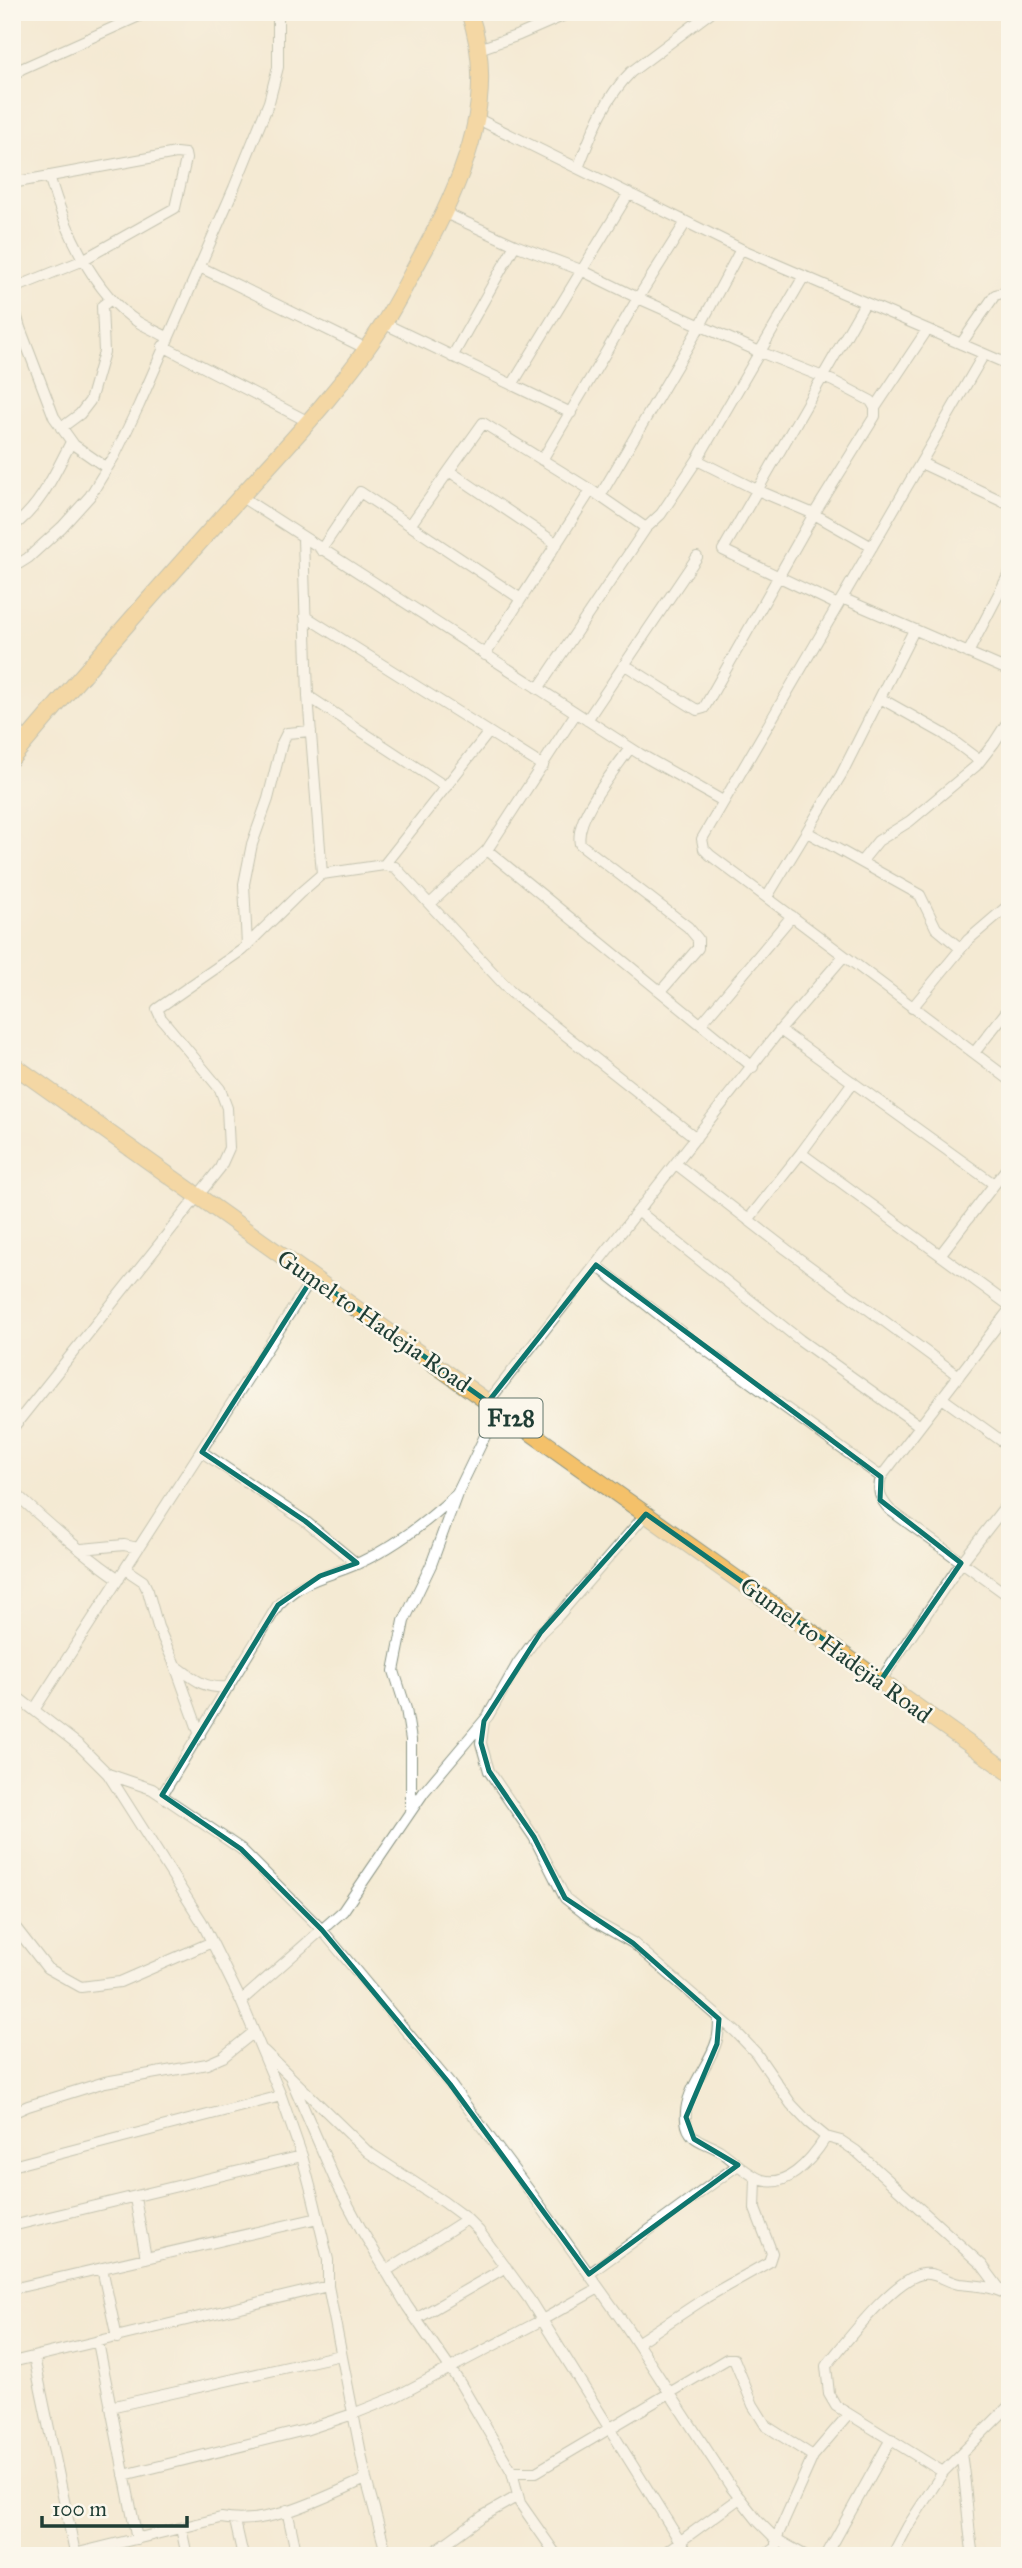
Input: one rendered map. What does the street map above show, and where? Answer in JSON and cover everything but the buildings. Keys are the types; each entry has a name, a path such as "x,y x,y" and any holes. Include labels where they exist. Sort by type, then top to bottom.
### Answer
{"main road":[{"path":"12,758 307,421 383,323 445,213 469,153 478,119 481,86 479,48 469,12"},
{"name":"Gumel to Hadejia Road","path":"12,1064 1010,1773"}],"street":[{"path":"12,78 21,69 148,12"},
{"path":"12,568 28,558 62,527 90,496 139,405 269,102 278,67 278,12"},
{"path":"479,48 519,35 572,12"},
{"path":"578,168 601,112 619,83 712,12"},
{"path":"478,119 741,249 1010,366"},
{"path":"12,183 176,153 185,154 186,159 175,208 84,259 12,289"},
{"path":"49,176 60,213 84,259 111,299 165,342 307,421"},
{"path":"512,385 629,193"},
{"path":"445,213 822,377 871,401 875,408"},
{"path":"542,460 686,222"},
{"path":"452,357 515,245"},
{"path":"485,655 557,544 595,493 700,326 741,249"},
{"path":"200,267 365,348"},
{"path":"538,689 646,528 661,514 697,460 804,276"},
{"path":"961,344 995,295 1010,293"},
{"path":"61,428 80,414 90,401 104,352 102,306 111,299"},
{"path":"12,300 54,417 71,442 107,468"},
{"path":"865,303 723,550 778,578 914,630 1010,671"},
{"path":"383,323 571,413"},
{"path":"625,666 697,710 704,708 814,514 874,415 875,408 927,330"},
{"path":"984,354 701,844 710,855 842,957 1010,1080"},
{"path":"411,524 483,423 646,528"},
{"path":"12,527 34,504 71,442"},
{"path":"697,460 814,514 872,547"},
{"path":"921,463 1010,505"},
{"path":"449,471 557,544"},
{"path":"321,550 360,492 522,599"},
{"path":"240,496 630,748 723,802"},
{"path":"303,538 309,696 322,874"},
{"path":"587,720 697,556"},
{"path":"968,653 1010,572"},
{"path":"305,616 542,766"},
{"path":"767,897 841,775 914,630"},
{"path":"309,696 446,786"},
{"path":"880,698 944,734 980,761"},
{"path":"430,904 487,850 576,713"},
{"path":"12,716 24,743"},
{"path":"861,862 878,841 909,821 980,761 1010,718"},
{"path":"247,946 244,884 252,844 268,799 282,743 287,733 311,731"},
{"path":"384,865 489,732"},
{"path":"630,748 583,817 578,835 580,844 688,927 698,939 698,948 661,991"},
{"path":"807,832 920,895 936,928 960,948"},
{"path":"487,850 753,1067"},
{"path":"12,1429 220,1168 229,1148 227,1108 220,1089 161,1018 157,1009 247,946 300,892 322,874 384,865 396,867 511,992 696,1138"},
{"path":"912,1007 960,948 1001,909 1010,904"},
{"path":"701,1024 792,916"},
{"path":"411,1810 411,1740 406,1709 394,1671 404,1621 431,1565 493,1406 596,1265 780,1030 842,957"},
{"path":"975,1053 1009,1011"},
{"path":"780,1030 994,1184"},
{"path":"748,1220 853,1082"},
{"path":"801,1153 1010,1308 881,1477 878,1488 880,1500 890,1510 1010,1597"},
{"path":"676,1164 959,1376"},
{"path":"940,1255 1010,1164"},
{"path":"638,1212 800,1340 920,1426"},
{"path":"596,1265 696,1343 881,1477"},
{"path":"34,1710 313,1277"},
{"path":"942,1398 1010,1447"},
{"path":"202,1452 305,1521 357,1564"},
{"path":"12,1490 68,1542 82,1549 93,1561 119,1579"},
{"path":"162,1795 278,1605 292,1591 320,1576 357,1564 424,1525 457,1494"},
{"path":"880,1680 961,1563 1010,1500"},
{"path":"241,2001 343,1911 411,1810 484,1721 518,1663 541,1632 646,1514"},
{"path":"82,1549 124,1545 138,1548"},
{"path":"125,1569 143,1581 148,1591 158,1626 200,1735"},
{"path":"175,1665 202,1684 212,1688 229,1687"},
{"path":"12,1693 80,1746 108,1774 202,1922 241,2001 281,2096 302,2156 328,2260 328,2286 366,2479 387,2556"},
{"path":"484,1721 481,1743 489,1771 534,1837 565,1898 594,1921 633,1943 736,2032 756,2053 791,2104 826,2137 841,2141 856,2151 982,2265 999,2288 1010,2297"},
{"path":"108,1774 152,1789 241,1849 322,1930 450,2084 599,2288 740,2498 778,2547 806,2556"},
{"path":"12,1923 47,1968 81,1987 120,1982 212,1942"},
{"path":"719,2019 717,2044 687,2105 688,2130 694,2139 718,2150 756,2178 774,2181 802,2169 826,2137"},
{"path":"12,2113 105,2082 207,2064 223,2057 254,2032"},
{"path":"261,2049 368,2152 467,2220 506,2267 542,2320 689,2556"},
{"path":"289,2076 335,2180 386,2270 450,2368 512,2472 518,2496 557,2556"},
{"path":"12,2166 281,2096"},
{"path":"12,2226 302,2156"},
{"path":"589,2274 738,2165"},
{"path":"637,2343 707,2297 769,2262 772,2253 755,2209 756,2178"},
{"path":"135,2197 146,2258"},
{"path":"12,2289 318,2218"},
{"path":"386,2270 467,2220"},
{"path":"416,2319 506,2267"},
{"path":"102,2268 117,2338"},
{"path":"943,2472 836,2406 829,2394 826,2366 877,2306 900,2285 925,2273 957,2284 999,2288"},
{"path":"12,2362 328,2286"},
{"path":"124,2475 304,2430 353,2414 393,2398 599,2288"},
{"path":"98,2342 137,2539"},
{"path":"110,2407 341,2355"},
{"path":"34,2357 71,2555 221,2518 235,2521 266,2517 314,2503 366,2479"},
{"path":"512,2472 536,2472 727,2359 734,2360 753,2405 766,2426 813,2456"},
{"path":"892,2556 943,2472 1005,2413 1010,2405"},
{"path":"764,2556 778,2547 813,2456 849,2414"},
{"path":"827,2556 891,2439"},
{"path":"961,2454 973,2556"},
{"path":"428,2556 483,2516 518,2496"},
{"path":"660,2556 740,2498"},
{"path":"287,2511 298,2556"},
{"path":"235,2521 243,2556"},
{"path":"181,2528 187,2556"}],"highlighted area":[{"path":"596,1265 881,1477 880,1500 961,1563 881,1680 646,1514 541,1632 484,1721 481,1743 489,1771 534,1837 565,1898 633,1943 719,2019 717,2044 686,2117 694,2139 738,2165 589,2274 450,2084 322,1930 241,1849 162,1795 278,1605 320,1576 357,1563 305,1521 202,1452 313,1277 488,1402"}]}
